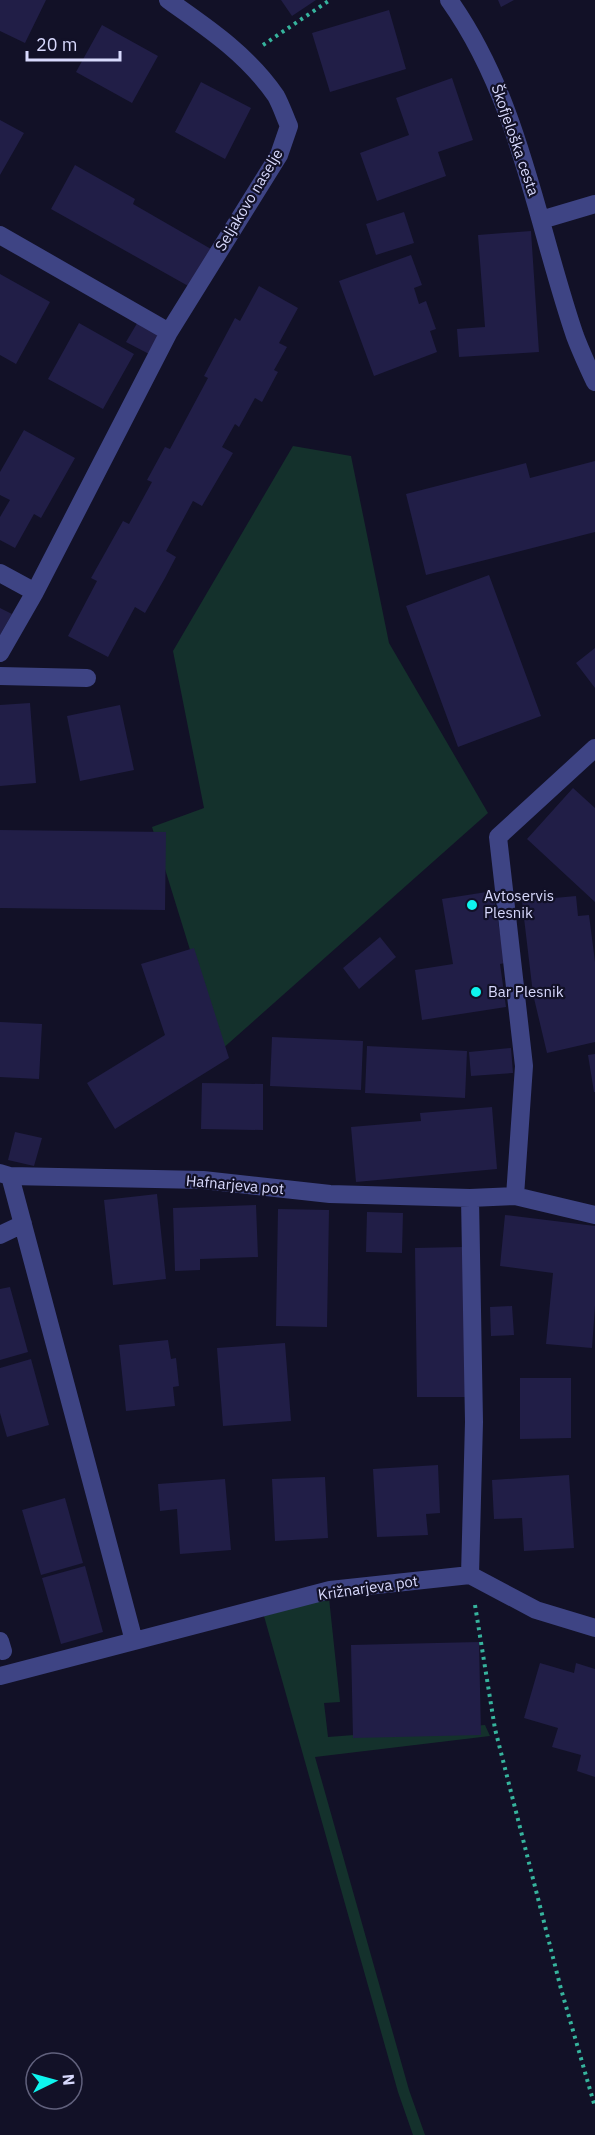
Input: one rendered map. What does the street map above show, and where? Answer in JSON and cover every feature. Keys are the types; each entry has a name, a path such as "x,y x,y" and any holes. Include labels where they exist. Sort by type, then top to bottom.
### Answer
{"street":[{"name":"Seljakovo naselje","path":"0,653 35,592 169,332 279,155 289,126 276,98 244,58 229,44 168,0"},
{"name":"Škofjeloška cesta","path":"449,0 465,23 498,85 521,149 576,337 595,382"},
{"path":"541,220 595,204"},
{"path":"0,235 169,332"},
{"path":"0,573 35,592"},
{"path":"0,676 87,678"},
{"path":"515,1196 524,1066 498,837 595,748"},
{"path":"5,1174 23,1224 134,1641"},
{"name":"Hafnarjeva pot","path":"5,1174 203,1180 330,1194 470,1198 515,1196 595,1215"},
{"path":"470,1198 474,1422 470,1575 536,1610 595,1628"},
{"path":"0,1235 23,1224"},
{"name":"Križnarjeva pot","path":"0,1676 330,1590 470,1575"}],"path":[{"path":"244,58 330,0"},
{"path":"470,1575 495,1729 561,1989 595,2107"}],"green space":[{"path":"293,446 351,456 389,643 488,813 221,1050 152,827 204,808 173,651"},
{"path":"329,1598 340,1702 324,1703 328,1737 485,1725 490,1736 315,1757 409,2090 425,2135 413,2135 398,2092 264,1616"}],"building":[{"path":"0,0 46,0 25,43 0,31"},
{"path":"281,0 316,0 292,16"},
{"path":"498,0 514,0 501,7"},
{"path":"389,10 406,69 330,92 312,33"},
{"path":"102,25 158,56 132,103 76,72"},
{"path":"452,78 473,140 438,152 446,176 377,201 360,153 409,135 396,98"},
{"path":"201,82 251,108 225,159 175,132"},
{"path":"0,120 24,133 0,175"},
{"path":"75,165 135,199 133,204 211,249 190,287 51,209"},
{"path":"404,212 414,243 376,255 366,224"},
{"path":"531,231 539,352 459,357 457,329 485,327 478,235"},
{"path":"411,255 422,285 414,288 419,304 426,301 436,329 430,331 437,352 374,376 339,281"},
{"path":"0,274 50,302 16,364 0,355"},
{"path":"259,286 298,308 279,343 287,347 274,370 278,372 262,402 255,398 239,427 235,424 222,447 233,453 202,506 193,501 166,551 176,557 165,578 145,613 135,607 108,657 68,636 97,581 91,578 123,521 129,524 152,482 147,480 165,447 170,449 208,378 204,376 235,318 240,321"},
{"path":"139,320 162,333 149,354 126,342"},
{"path":"79,323 134,354 103,409 48,379"},
{"path":"24,430 75,458 41,518 34,514 15,548 0,540 0,517 10,500 0,495 0,472"},
{"path":"595,461 595,532 426,575 406,494 526,463 530,478"},
{"path":"489,575 541,716 458,747 406,606"},
{"path":"0,608 12,614 0,635"},
{"path":"595,648 595,688 576,663"},
{"path":"30,703 36,783 0,786 0,705"},
{"path":"120,705 134,770 80,781 67,716"},
{"path":"573,788 595,808 595,902 527,839"},
{"path":"0,830 166,832 165,910 0,908"},
{"path":"493,891 505,963 500,964 506,1007 422,1020 415,970 453,964 442,899"},
{"path":"576,896 578,916 589,915 595,962 595,1042 547,1053 533,994 522,901"},
{"path":"380,937 396,957 359,989 343,968"},
{"path":"194,948 229,1058 115,1129 87,1083 165,1035 141,964"},
{"path":"0,1022 42,1024 39,1079 0,1077"},
{"path":"272,1037 363,1041 361,1090 270,1086"},
{"path":"367,1046 467,1051 465,1098 365,1093"},
{"path":"511,1048 513,1073 471,1076 469,1052"},
{"path":"595,1054 595,1092 594,1092 588,1055"},
{"path":"202,1083 263,1084 263,1130 201,1129"},
{"path":"492,1107 497,1169 356,1182 351,1127 421,1121 420,1113"},
{"path":"15,1132 42,1138 34,1166 8,1160"},
{"path":"157,1194 166,1279 113,1285 104,1200"},
{"path":"256,1205 258,1257 200,1259 200,1270 175,1271 173,1208"},
{"path":"278,1209 329,1210 327,1327 276,1326"},
{"path":"367,1212 403,1213 402,1253 366,1252"},
{"path":"505,1215 595,1226 595,1306 592,1348 546,1344 553,1273 500,1266"},
{"path":"464,1247 466,1397 417,1397 415,1248"},
{"path":"10,1287 28,1352 0,1360 0,1289"},
{"path":"512,1306 514,1335 491,1336 490,1307"},
{"path":"168,1340 171,1359 176,1358 179,1386 173,1387 175,1406 126,1411 119,1345"},
{"path":"285,1343 291,1421 223,1426 217,1348"},
{"path":"31,1359 49,1425 7,1437 0,1413 0,1368"},
{"path":"520,1378 571,1378 571,1438 520,1439"},
{"path":"438,1465 440,1513 426,1514 428,1535 377,1537 373,1469"},
{"path":"569,1475 574,1548 524,1551 522,1518 494,1519 492,1480"},
{"path":"325,1477 328,1538 275,1541 272,1479"},
{"path":"225,1479 231,1550 180,1554 177,1509 160,1511 158,1484"},
{"path":"65,1498 83,1563 41,1575 22,1510"},
{"path":"85,1566 103,1632 61,1644 42,1578"},
{"path":"479,1642 481,1735 353,1738 351,1645"},
{"path":"540,1663 574,1673 576,1663 595,1669 595,1777 577,1771 581,1755 552,1747 558,1728 524,1718"}],"place":[{"name":"Avtoservis Plesnik","path":"472,905"},
{"name":"Bar Plesnik","path":"476,992"}]}
